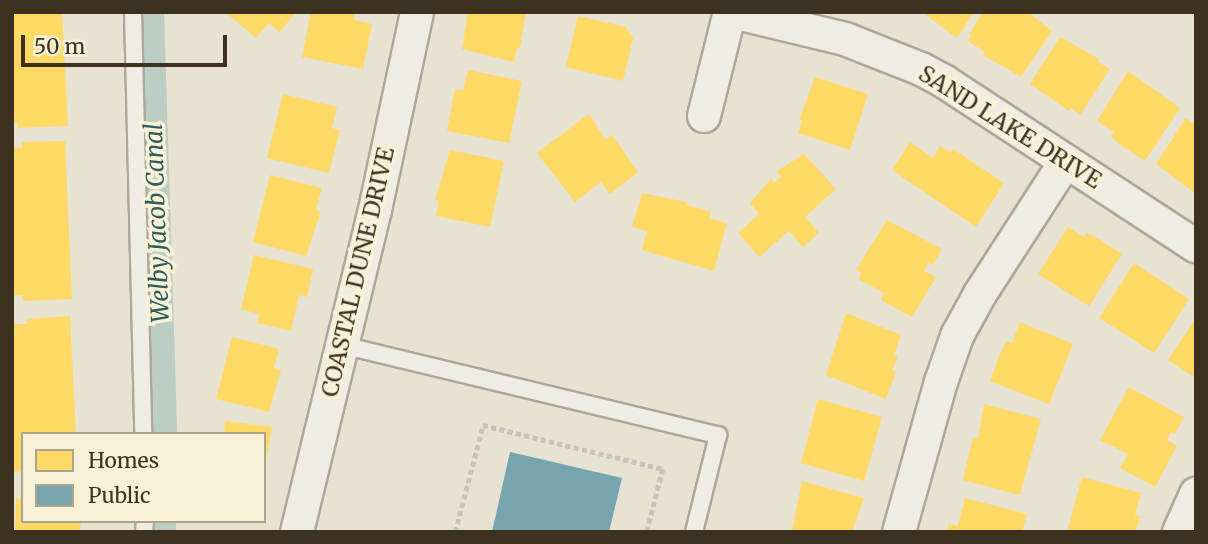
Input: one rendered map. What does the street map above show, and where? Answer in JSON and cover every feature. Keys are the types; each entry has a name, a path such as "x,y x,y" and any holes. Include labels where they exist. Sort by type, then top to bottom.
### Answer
{"street":[{"name":"COASTAL DUNE DRIVE","path":"298,532 417,12"},
{"path":"704,116 731,12"},
{"name":"SAND LAKE DRIVE","path":"731,12 845,40 897,58 945,82 1196,246"},
{"path":"899,532 941,382 957,337 981,294 1066,161"},
{"path":"1179,532 1196,494"}],"lane":[{"path":"133,12 143,432"},
{"path":"342,345 718,435 694,532"}],"path":[{"path":"455,532 483,425 663,469 648,532"}],"building: Homes":[{"path":"12,12 62,12 68,126 18,128 18,123 12,123"},
{"path":"225,12 296,12 280,32 269,23 256,38"},
{"path":"311,12 355,12 354,20 372,24 363,69 302,57"},
{"path":"468,12 526,12 520,48 517,48 514,62 462,49"},
{"path":"922,12 974,12 957,38"},
{"path":"983,12 1028,12 1052,31 1021,77 983,55 985,52 968,41 971,36 969,34"},
{"path":"578,16 626,27 633,38 623,81 566,67"},
{"path":"1060,37 1099,59 1098,62 1110,69 1080,115 1071,108 1069,111 1030,84"},
{"path":"468,70 522,81 509,143 447,131 455,89 463,90"},
{"path":"1128,71 1180,108 1145,161 1122,146 1111,136 1114,132 1097,121"},
{"path":"815,77 868,94 850,150 798,133 802,121 799,120"},
{"path":"283,94 337,107 332,128 340,130 329,173 267,158"},
{"path":"589,114 606,140 612,135 638,172 610,194 601,182 575,202 537,153"},
{"path":"1186,118 1196,125 1196,194 1156,164"},
{"path":"65,141 72,299 23,301 23,295 12,296 12,148 22,148 22,142"},
{"path":"910,142 933,158 940,146 951,152 953,149 1004,183 976,227 892,170"},
{"path":"450,150 504,161 490,227 436,216 439,201 435,200"},
{"path":"804,154 836,189 805,217 819,233 803,247 789,231 759,257 738,233 759,214 750,203 771,179 774,183 781,176 777,171"},
{"path":"270,175 322,188 316,210 321,211 306,256 253,242"},
{"path":"642,193 686,202 687,205 711,212 709,218 727,223 714,271 642,250 647,231 632,227"},
{"path":"887,220 942,249 933,265 928,263 924,271 936,277 912,317 881,300 884,293 858,279 861,273 856,270"},
{"path":"1068,227 1084,237 1087,233 1099,239 1122,254 1089,306 1038,274"},
{"path":"254,255 313,269 307,297 299,295 291,331 257,323 259,314 241,309"},
{"path":"1134,263 1189,299 1154,353 1099,318"},
{"path":"846,313 901,335 894,355 898,356 892,370 896,372 886,399 826,375"},
{"path":"70,316 76,432 21,432 21,471 14,472 12,324 27,324 27,319"},
{"path":"1196,318 1196,378 1168,360"},
{"path":"1020,322 1073,344 1049,404 990,381 1000,354 1007,341 1012,343"},
{"path":"232,337 279,349 274,368 281,370 269,412 216,399"},
{"path":"1129,387 1184,417 1175,434 1171,432 1167,440 1177,446 1155,487 1120,468 1128,454 1100,440"},
{"path":"818,399 882,417 864,481 801,463"},
{"path":"984,404 1041,419 1020,495 963,480 973,437 978,439"},
{"path":"225,421 272,427 266,460 266,432 224,432"},
{"path":"1082,477 1141,493 1135,515 1140,516 1136,532 1067,532"},
{"path":"802,481 864,498 852,532 792,530"},
{"path":"16,498 21,499 21,523 81,523 80,532 15,532"},
{"path":"965,498 1027,514 1022,532 947,532 949,524 958,526"}],"building: Public":[{"path":"510,452 622,478 609,532 492,532"}],"waterway":[{"name":"Welby Jacob Canal","path":"150,12 163,432"},
{"name":"Welby Jacob Canal","path":"162,523 162,532"}]}
